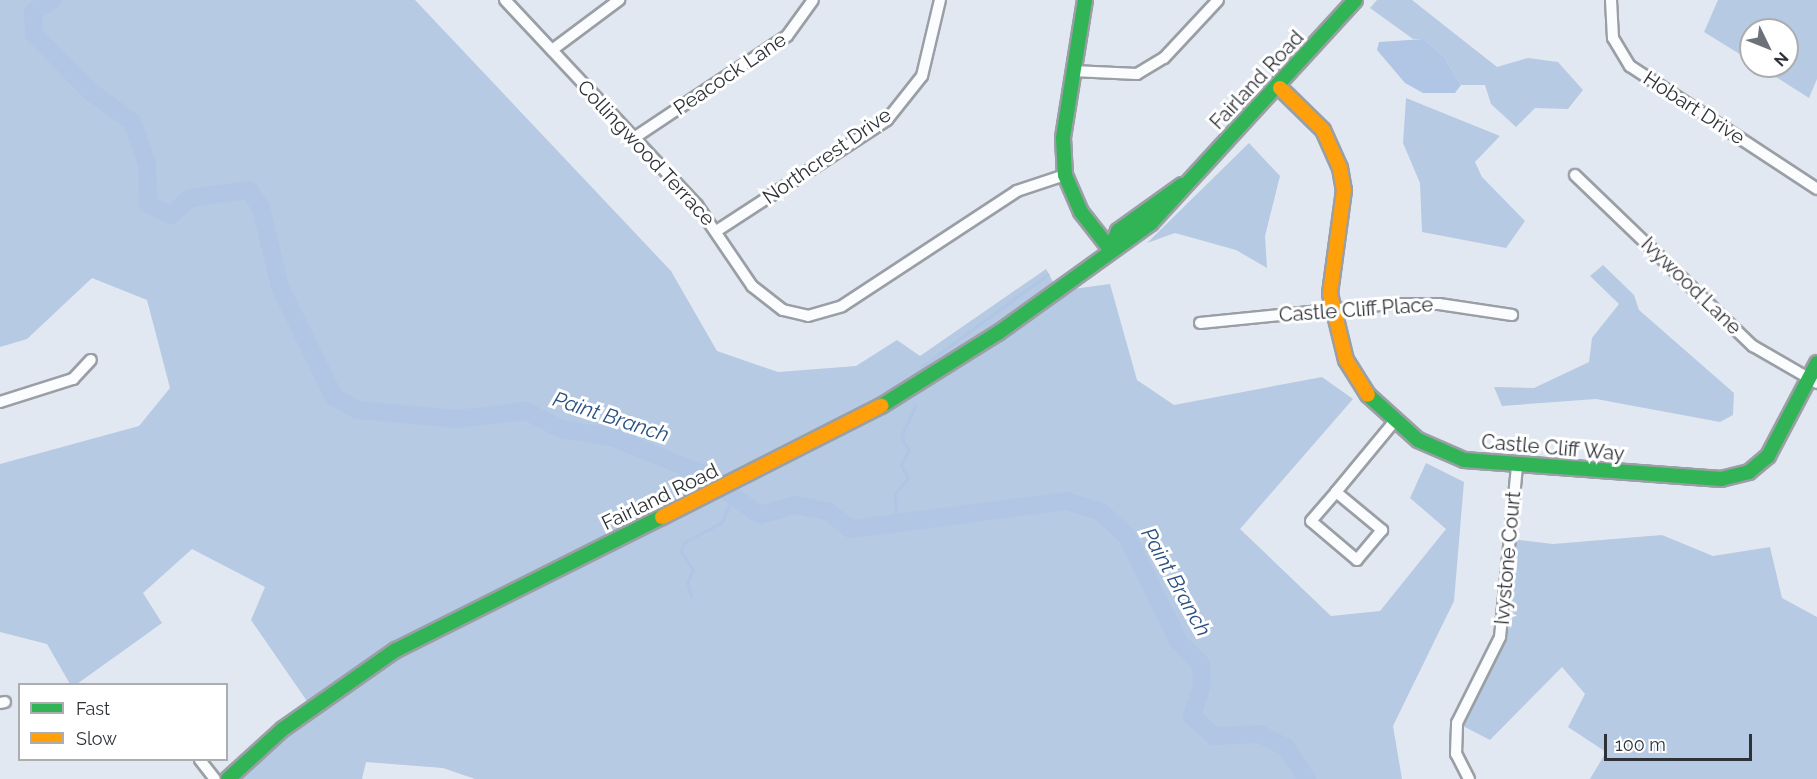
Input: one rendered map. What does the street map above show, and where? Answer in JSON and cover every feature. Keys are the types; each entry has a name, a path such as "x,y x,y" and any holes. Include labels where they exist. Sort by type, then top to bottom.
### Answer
{"main road":[{"path":"1085,0 1062,138 1065,175 1081,212 1110,249"},
{"name":"Fairland Road","path":"228,779 283,729 396,650 759,470 937,373 1110,249 1151,223 1185,183 1280,88 1354,0"},
{"name":"Castle Cliff Way","path":"1280,88 1323,130 1340,168 1344,190 1331,261 1332,310 1355,376 1394,422 1445,453 1517,467 1720,479 1749,472 1775,448 1813,381 1817,363"}],"street":[{"name":"Collingwood Terrace","path":"505,0 718,230 760,295 783,310 822,314 1017,191 1065,175"},
{"path":"552,50 619,0"},
{"name":"Peacock Lane","path":"634,138 787,36 801,25 813,0"},
{"name":"Northcrest Drive","path":"718,230 886,120 922,76 940,0"},
{"path":"1073,71 1137,74 1164,58 1218,0"},
{"name":"Hobart Drive","path":"1608,1 1614,38 1629,66 1817,189"},
{"name":"Ivywood Lane","path":"1575,175 1753,345 1813,381"},
{"name":"Castle Cliff Place","path":"1200,323 1332,310 1439,304 1512,315"},
{"path":"0,402 73,379 91,360"},
{"path":"1336,492 1382,531 1357,560 1311,521 1394,422"},
{"name":"Ivystone Court","path":"1469,779 1456,754 1458,723 1500,637 1517,467"},
{"path":"202,761 215,779"}],"shaded area":[{"path":"0,0 415,0 671,271 717,351 778,372 856,366 897,340 920,356 1046,269 1058,291 1110,284 1137,380 1174,405 1322,377 1353,399 1240,529 1331,616 1380,611 1446,529 1410,498 1426,463 1464,482 1454,601 1393,726 1402,779 475,779 443,768 366,762 362,779 228,779 311,707 251,620 265,587 192,549 143,593 162,623 78,683 69,683 47,644 0,632 0,464 139,426 170,388 147,300 92,278 27,339 0,347"},
{"path":"1377,0 1412,0 1497,67 1528,58 1558,62 1583,90 1568,109 1535,108 1516,127 1491,104 1485,85 1461,85 1444,57 1424,39 1413,39 1370,8"},
{"path":"1718,0 1817,0 1817,79 1809,98 1778,78 1799,78 1799,18 1739,18 1739,54 1704,32"},
{"path":"1424,39 1444,57 1461,85 1455,93 1423,93 1405,83 1377,50 1379,42"},
{"path":"1406,98 1500,136 1475,162 1482,177 1525,221 1506,248 1422,232 1420,183 1403,143"},
{"path":"1249,143 1280,176 1265,236 1267,268 1236,250 1175,233 1147,243"},
{"path":"1603,265 1634,295 1639,310 1734,393 1733,415 1720,422 1596,399 1502,406 1494,387 1534,388 1589,362 1592,338 1619,304 1590,276"},
{"path":"1662,535 1713,556 1770,547 1782,598 1817,617 1817,779 1590,779 1606,752 1568,727 1585,694 1562,667 1490,740 1457,723 1500,637 1511,539 1553,544"}],"waterway":[{"name":"Paint Branch","path":"52,0 33,12 34,34 90,91 132,122 147,164 148,204 171,215 190,198 249,190 261,208 280,287 334,397 357,410 457,419 526,411 561,429 612,437 700,473 760,515 795,505 827,511 851,529 1066,501 1101,512 1127,536 1179,642 1201,664 1202,684 1192,716 1214,736 1260,734 1286,747 1307,779"},
{"path":"921,367 1048,274"},
{"path":"896,523 895,493 908,478 901,464 909,450 901,437 915,405"},
{"path":"691,596 687,582 693,570 681,552 683,543 722,522 732,497"}],"traffic: fast":[{"path":"1085,0 1063,138 1065,175 1081,212 1110,249"},
{"path":"881,406 998,333 1151,223 1355,0"},
{"path":"1110,249 1118,231 1182,185"},
{"path":"1368,395 1418,440 1464,460 1721,479 1749,472 1768,456 1817,363"},
{"path":"228,779 283,729 396,650 662,517"}],"traffic: slow":[{"path":"1280,88 1323,130 1340,168 1344,190 1330,294 1346,360 1368,395"},
{"path":"662,517 881,406"}]}
